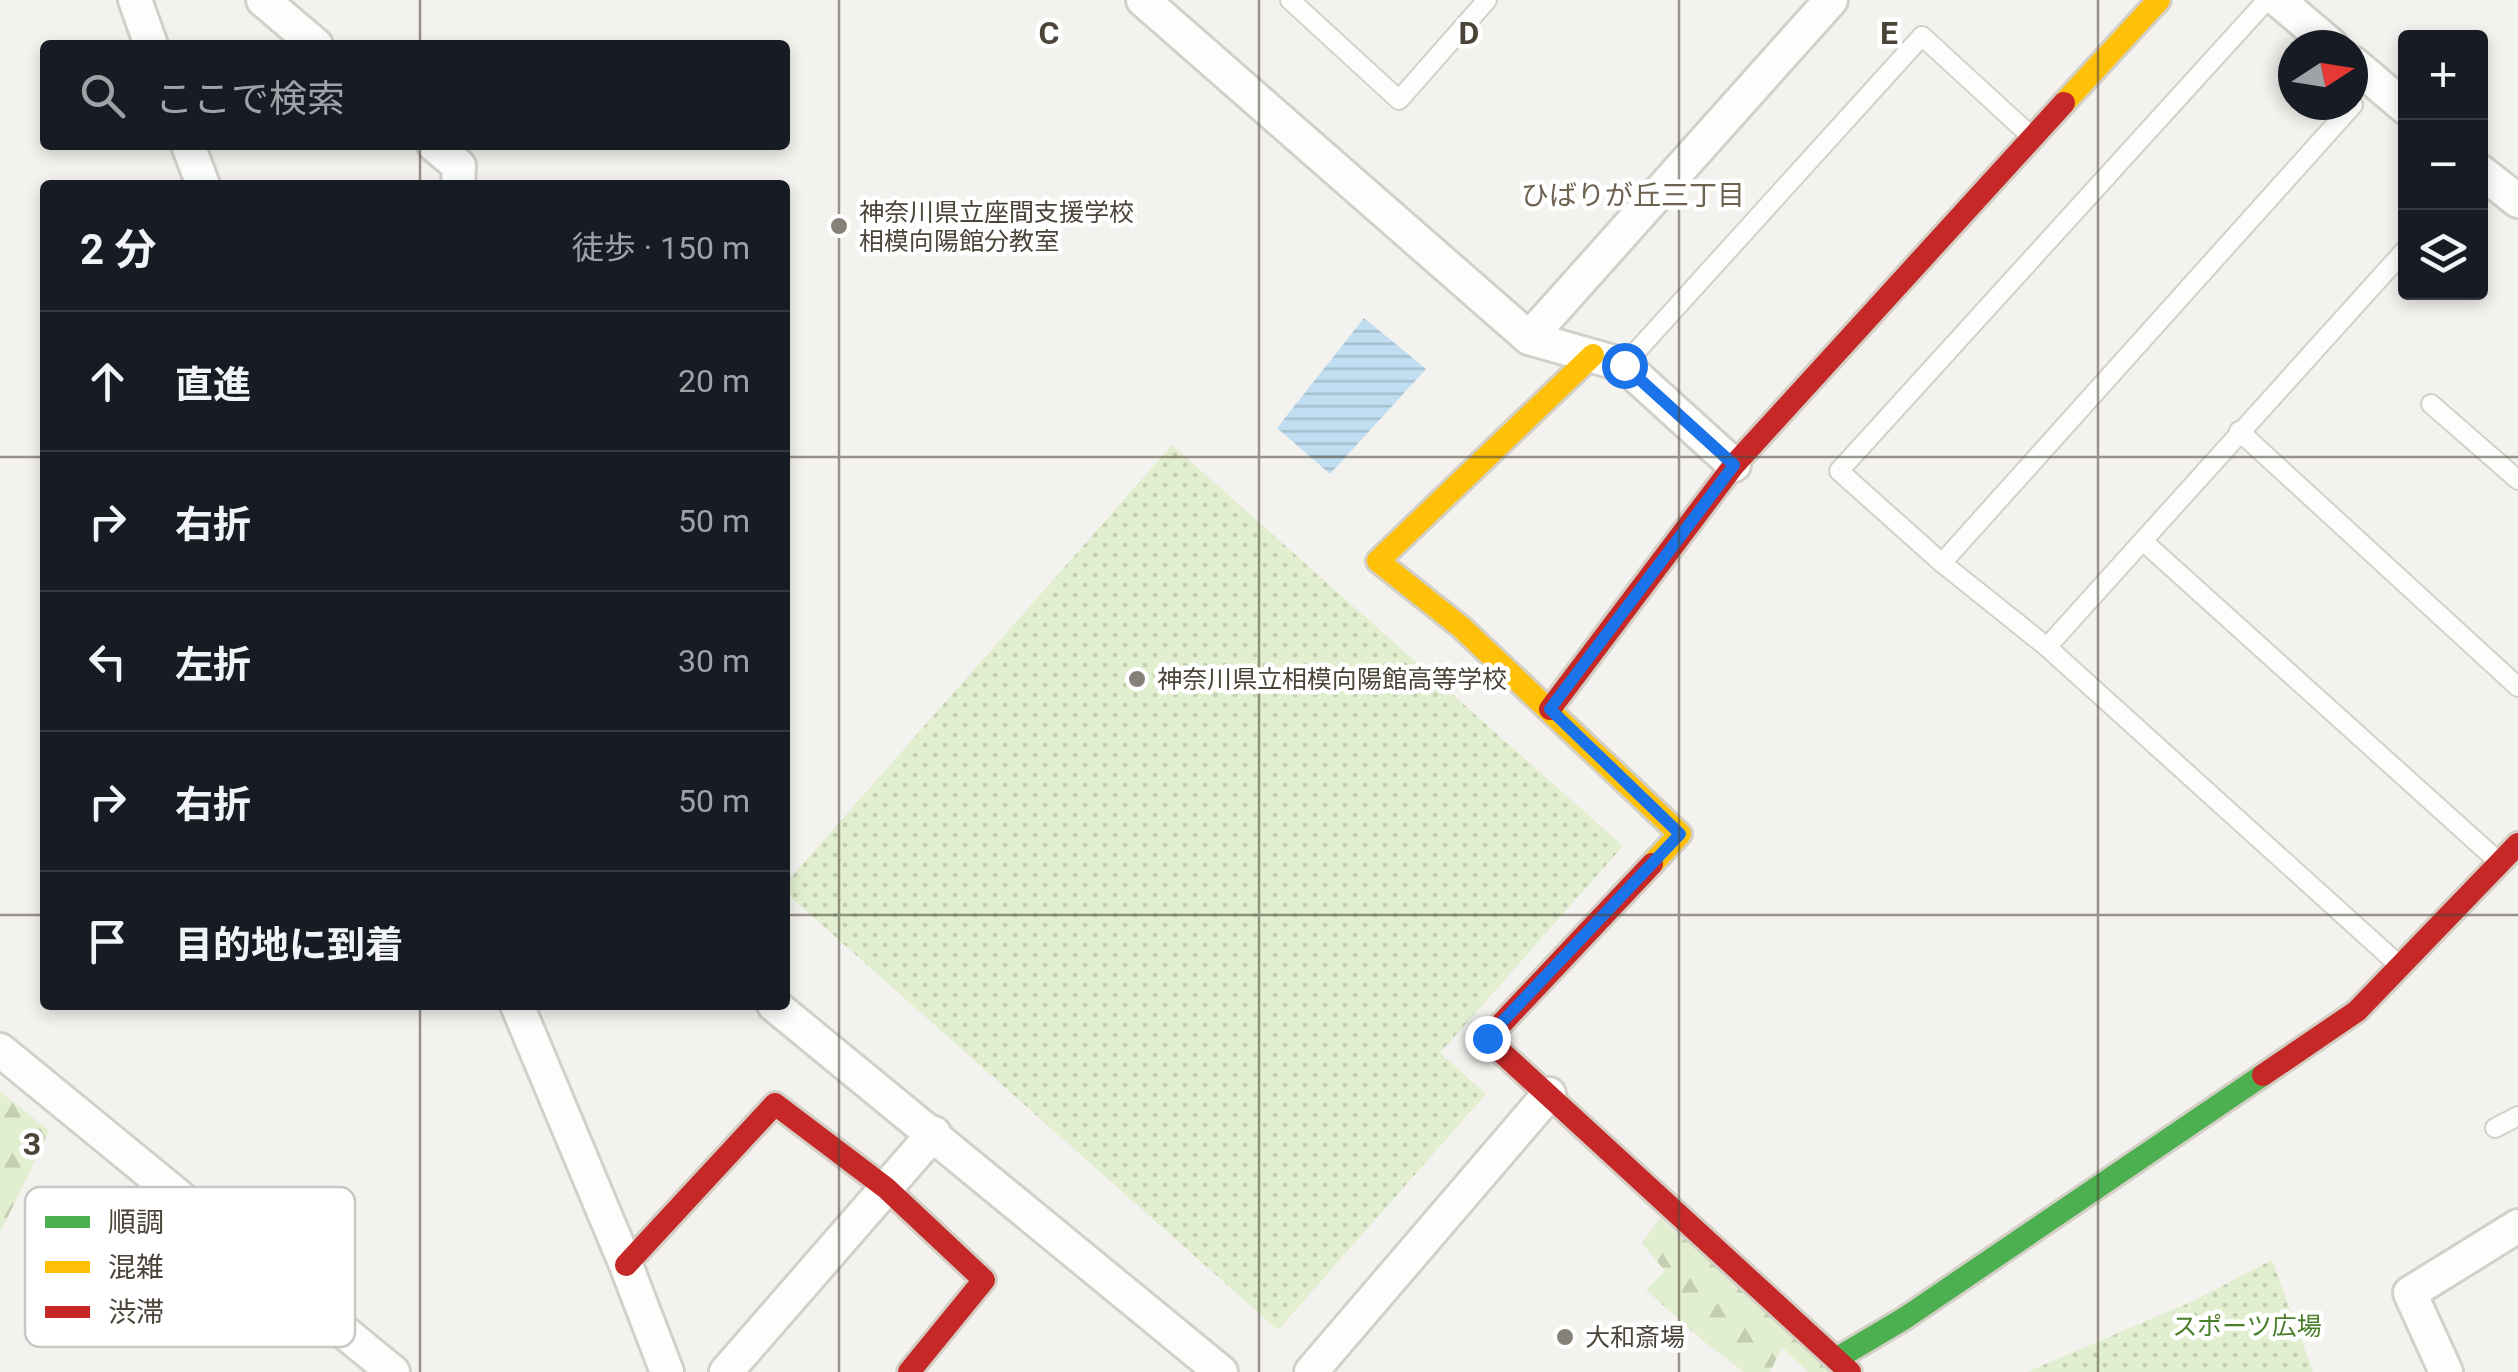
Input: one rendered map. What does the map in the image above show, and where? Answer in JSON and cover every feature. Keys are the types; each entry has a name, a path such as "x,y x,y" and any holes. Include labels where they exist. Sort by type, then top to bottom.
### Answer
{"street":[{"path":"135,0 149,40"},
{"path":"1143,0 1529,338 1608,360 1734,465"},
{"path":"1529,338 1831,0"},
{"path":"1550,709 1734,465 2158,0"},
{"path":"2278,0 2313,30"},
{"path":"266,1 310,40"},
{"path":"2368,92 2398,105"},
{"path":"190,150 201,180"},
{"path":"440,150 460,166 459,180"},
{"path":"2488,178 2518,202"},
{"path":"1608,360 1378,562 1461,627 1680,834 1487,1038 1843,1365 1904,1318 2358,1012 2518,844"},
{"path":"519,1010 667,1372"},
{"path":"780,1010 1221,1372"},
{"path":"0,1050 169,1187"},
{"path":"1311,1372 1550,1094"},
{"path":"626,1265 776,1104 886,1188 984,1280 908,1372"},
{"path":"726,1372 934,1134"},
{"path":"2446,1372 2410,1293 2518,1226"},
{"path":"355,1341 393,1372"}],"lane":[{"path":"1292,1 1398,100 1487,0"},
{"path":"2267,0 1839,471 1942,563 2048,648 2400,966"},
{"path":"1608,360 1922,36 2032,137"},
{"path":"1942,563 2330,120"},
{"path":"2048,648 2398,258"},
{"path":"2431,404 2518,480"},
{"path":"2239,431 2518,686"},
{"path":"2144,542 2500,864"},
{"path":"2495,1128 2518,1116"}],"green space":[{"path":"1172,445 1623,846 1440,1053 1486,1094 1278,1330 790,896 790,878"},
{"path":"0,1091 49,1131 0,1233"},
{"path":"1660,1218 1836,1372 1808,1372 1782,1347 1770,1372 1744,1372 1702,1340 1646,1290 1665,1271 1642,1243"},
{"name":"スポーツ広場","path":"2272,1260 2313,1372 2027,1372 2191,1302"}],"water":[{"path":"1364,318 1426,369 1330,474 1277,428"}],"traffic: fast":[{"path":"1836,1359 1905,1318 2263,1075"}],"traffic: slow":[{"path":"2064,103 2159,0"},
{"path":"1593,355 1378,561 1461,627 1680,834 1652,864"}],"traffic: jam":[{"path":"1550,709 1734,465 2064,103"},
{"path":"2263,1075 2357,1011 2518,844"},
{"path":"1652,864 1487,1039 1850,1372"},
{"path":"626,1265 775,1104 886,1188 984,1280 909,1372"}],"place":[{"name":"神奈川県立座間支援学校 相模向陽館分教室","path":"839,226"},
{"name":"神奈川県立相模向陽館高等学校","path":"1137,679"},
{"name":"大和斎場","path":"1565,1337"}],"district":[{"name":"ひばりが丘三丁目","path":"1633,195"}],"route":[{"path":"1487,1038 1680,834 1550,709 1734,465 1624,365"}]}
